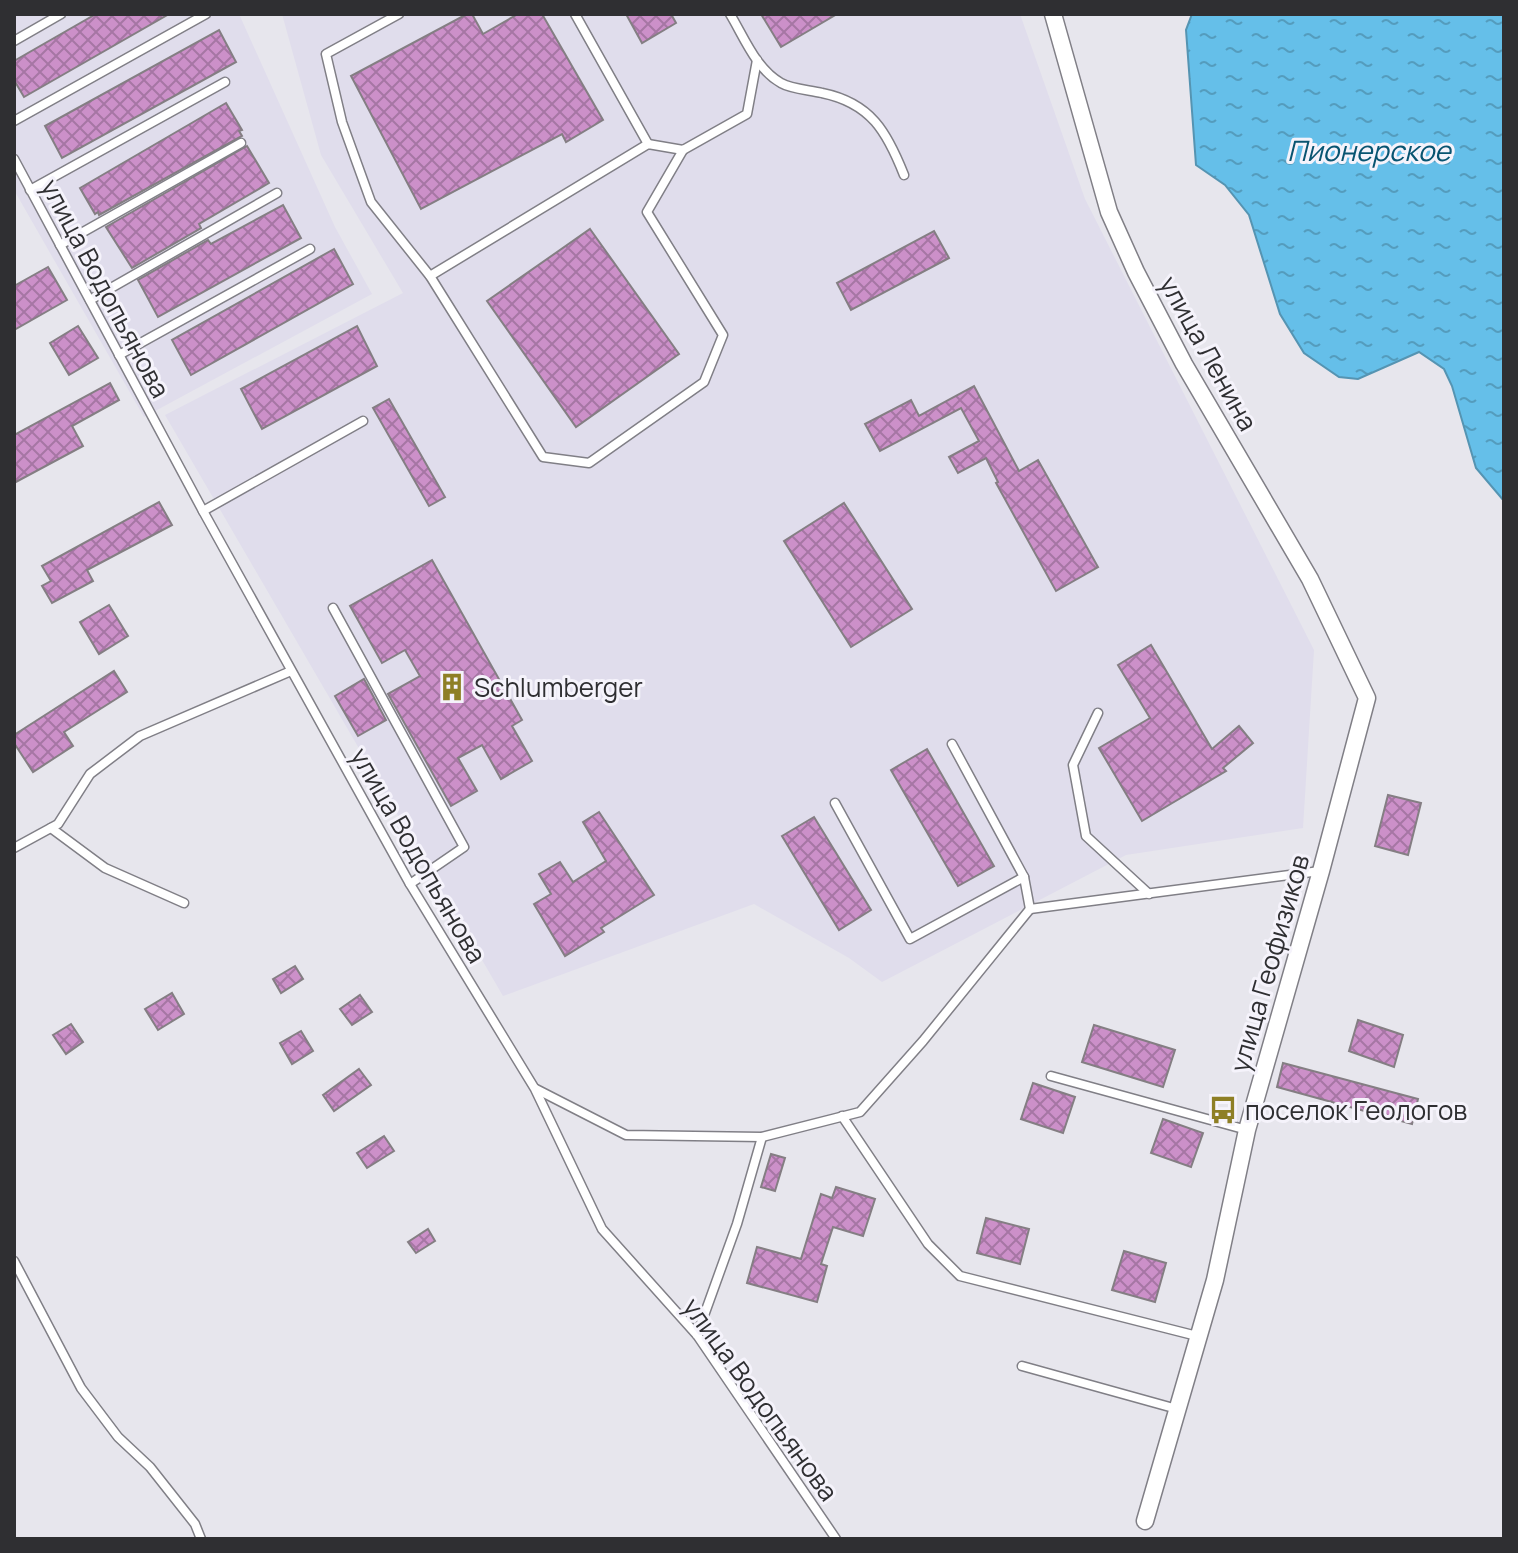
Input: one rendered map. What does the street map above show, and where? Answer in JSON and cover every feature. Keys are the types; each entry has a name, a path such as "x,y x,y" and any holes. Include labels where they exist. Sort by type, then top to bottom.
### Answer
{"street":[{"name":"улица Ленина","path":"1053,14 1109,212 1136,272 1184,364 1310,579 1367,698"},
{"name":"улица Геофизиков","path":"1145,1521 1215,1280 1247,1130 1367,698"}],"lane":[{"path":"14,41 61,14"},
{"path":"14,121 206,14"},
{"path":"399,14 326,54 342,122 371,202 430,276 543,457 589,463 704,382 723,335 647,212 683,150 747,114 757,60"},
{"path":"575,14 648,144"},
{"path":"730,14 757,60 781,84 833,95 866,110 889,139 904,175"},
{"path":"30,190 225,82"},
{"path":"60,245 241,143"},
{"path":"430,276 648,144 683,150"},
{"name":"улица Водопьянова","path":"14,159 203,511 410,884 535,1089 602,1229 697,1335 836,1539"},
{"path":"90,300 277,193"},
{"path":"119,355 310,249"},
{"path":"203,511 363,421"},
{"path":"333,608 464,847 410,884"},
{"path":"14,848 58,824 90,774 140,736 291,671"},
{"path":"1098,713 1073,765 1086,836 1149,894"},
{"path":"952,744 1024,877 1030,909"},
{"path":"835,803 910,939 1024,877"},
{"path":"51,828 105,868 184,903"},
{"path":"535,1089 626,1135 762,1137 860,1112 923,1041 1030,909 1321,871"},
{"path":"1051,1076 1247,1130"},
{"path":"842,1116 928,1244 960,1276 1197,1336"},
{"path":"697,1335 737,1224 762,1137"},
{"path":"14,1261 81,1388 118,1437 159,1479 195,1524 201,1539"},
{"path":"1022,1366 1177,1409"}],"shaded area":[{"path":"14,14 239,14 335,227 372,294 144,417 14,190"},
{"path":"282,14 1020,14 1085,199 1314,650 1303,828 1126,855 882,982 849,958 754,904 503,996 165,415 403,293 321,155"}],"water":[{"name":"Пионерское","path":"1192,14 1504,14 1504,501 1476,468 1444,369 1419,352 1358,379 1339,377 1304,353 1280,314 1249,215 1225,185 1196,165 1186,30"}],"building":[{"path":"96,14 169,14 24,97 14,80 14,61"},
{"path":"472,14 483,34 518,14 542,14 603,120 566,142 562,134 421,209 351,76"},
{"path":"626,14 671,14 676,23 642,43"},
{"path":"761,14 837,14 781,47"},
{"path":"219,30 236,62 62,158 45,126"},
{"path":"226,103 242,130 239,131 242,136 99,215 98,212 95,214 80,188"},
{"path":"247,146 269,183 132,268 106,227"},
{"path":"283,205 301,238 158,317 138,280 208,240 211,244"},
{"path":"590,229 679,354 576,427 487,301"},
{"path":"934,231 949,258 851,310 837,283"},
{"path":"334,249 353,284 191,375 172,340"},
{"path":"48,267 67,300 14,330 14,286"},
{"path":"78,326 98,358 69,375 50,343"},
{"path":"357,326 377,366 262,429 241,389"},
{"path":"110,383 119,400 72,426 83,446 14,483 14,435"},
{"path":"974,386 1019,471 1038,460 1098,567 1056,591 996,483 986,458 958,473 949,457 979,441 961,408 880,451 865,424 911,400 919,416"},
{"path":"389,399 445,497 429,506 373,408"},
{"path":"159,502 172,525 87,570 93,581 52,603 42,586 51,581 42,566"},
{"path":"844,503 912,609 851,647 784,541"},
{"name":"Schlumberger","path":"432,560 522,720 512,726 532,761 501,779 482,745 458,758 477,791 451,806 388,694 420,676 405,650 382,663 350,606"},
{"path":"109,605 128,636 99,654 80,622"},
{"path":"1151,645 1212,749 1239,726 1253,743 1223,768 1226,771 1142,821 1099,748 1150,718 1118,665"},
{"path":"114,671 127,692 64,732 73,746 33,772 14,743 14,735"},
{"path":"364,679 386,720 358,736 335,696"},
{"path":"927,749 994,866 958,886 891,770"},
{"path":"1388,795 1421,803 1408,855 1375,846"},
{"path":"599,812 654,895 601,928 604,932 565,956 534,904 551,894 539,874 560,862 573,882 606,861 583,822"},
{"path":"814,817 871,910 839,930 782,836"},
{"path":"295,966 303,979 281,993 273,979"},
{"path":"172,993 184,1014 158,1030 145,1009"},
{"path":"360,995 372,1012 352,1025 340,1009"},
{"path":"1358,1020 1403,1035 1394,1067 1349,1051"},
{"path":"71,1024 83,1042 66,1054 53,1035"},
{"path":"1094,1025 1175,1050 1163,1087 1082,1062"},
{"path":"301,1031 313,1051 292,1064 280,1043"},
{"path":"1283,1063 1418,1099 1412,1124 1277,1087"},
{"path":"359,1069 371,1085 334,1111 323,1095"},
{"path":"1033,1083 1075,1097 1063,1133 1021,1119"},
{"path":"1163,1119 1203,1133 1191,1167 1151,1153"},
{"path":"384,1136 394,1151 367,1168 357,1153"},
{"path":"771,1154 785,1158 775,1191 761,1187"},
{"path":"836,1187 875,1199 863,1236 833,1227 821,1264 827,1266 817,1302 747,1283 757,1247 801,1259 821,1194 832,1198"},
{"path":"986,1218 1029,1229 1020,1264 977,1253"},
{"path":"428,1229 435,1241 416,1253 408,1242"},
{"path":"1124,1251 1166,1263 1155,1302 1112,1290"}],"place":[{"name":"Schlumberger","path":"452,687"},
{"name":"поселок Геологов","path":"1223,1110"}]}
